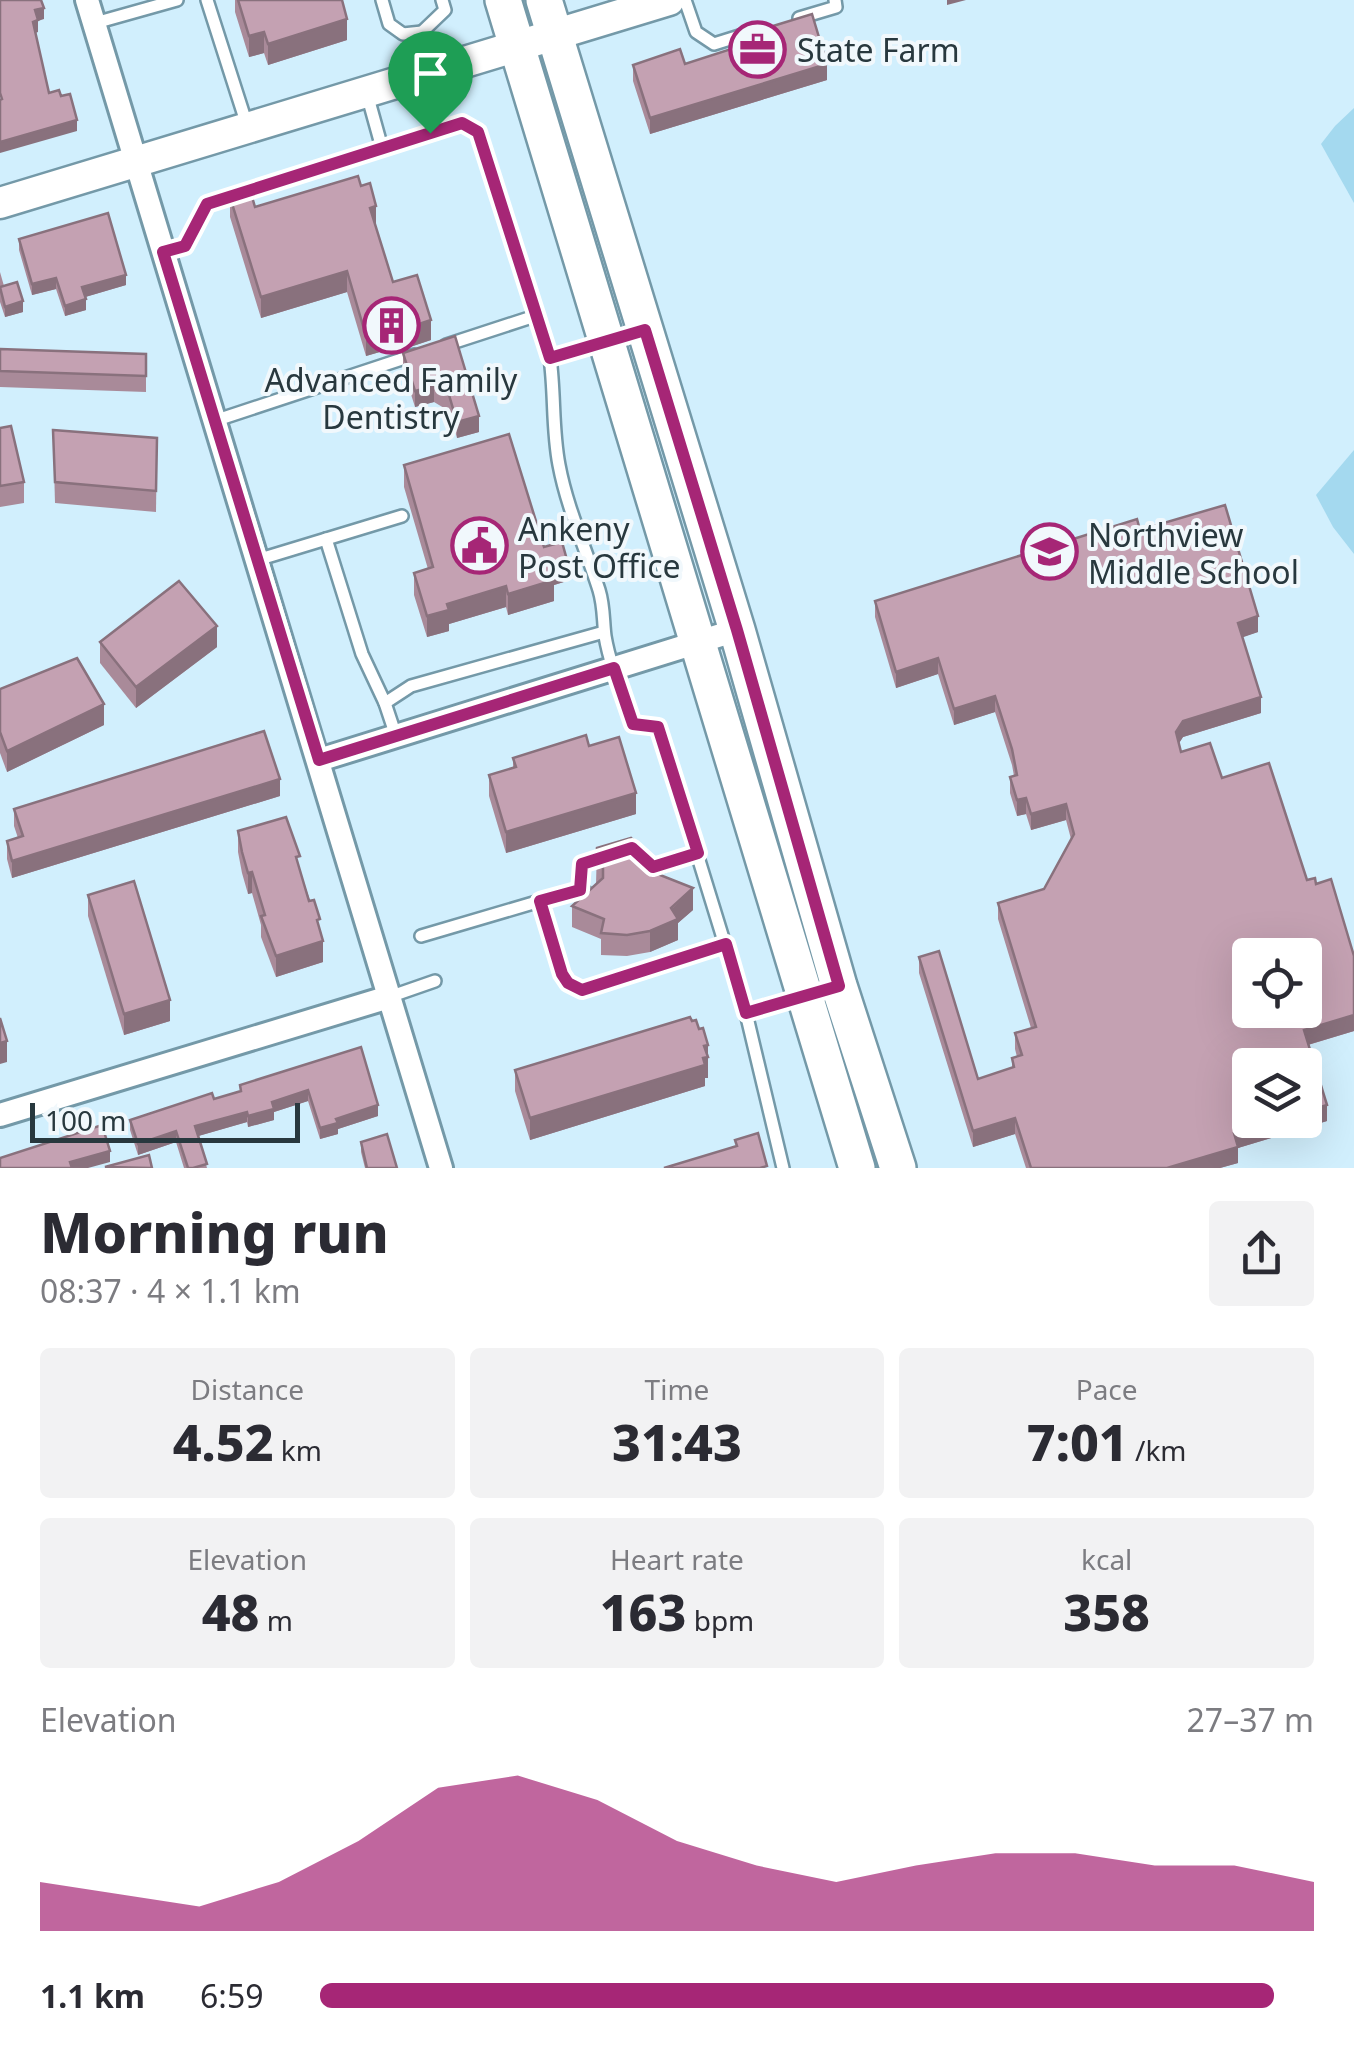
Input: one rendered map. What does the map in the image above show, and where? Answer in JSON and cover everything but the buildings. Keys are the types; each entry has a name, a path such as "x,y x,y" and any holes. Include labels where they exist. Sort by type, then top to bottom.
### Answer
{"main road":[{"path":"503,0 537,41 645,330 737,630 839,986 898,1168"},
{"path":"544,0 537,41 607,340 856,1168"}],"street":[{"path":"86,0 441,1168"},
{"path":"0,203 537,41 638,5 669,0"},
{"path":"319,760 737,630"},
{"path":"0,1115 390,998"}],"lane":[{"path":"94,24 177,0"},
{"path":"207,0 248,128"},
{"path":"382,0 389,24 403,34 422,32 445,10 442,0"},
{"path":"685,0 696,32 714,44 836,6 835,0"},
{"path":"422,32 434,72"},
{"path":"366,92 382,148"},
{"path":"163,252 185,246 207,204 462,123 478,132 550,358 555,392 552,426 560,470 600,594 606,617 604,632 614,668 633,724 658,727 746,1013 784,1168"},
{"path":"214,421 535,316"},
{"path":"550,358 645,330"},
{"path":"257,560 402,516"},
{"path":"326,540 362,654 396,736"},
{"path":"385,702 411,686 604,632"},
{"path":"580,890 582,864 632,848 650,872 698,853"},
{"path":"421,936 580,890 595,894"},
{"path":"540,901 562,974 582,990 726,944"},
{"path":"390,998 435,981"},
{"path":"746,1013 839,986"}],"shaded area":[{"path":"1354,108 1354,203 1321,144"},
{"path":"1354,450 1354,554 1333,527 1316,495"}],"place":[{"name":"State Farm","path":"758,49"},
{"name":"Advanced Family Dentistry","path":"391,325"},
{"name":"Ankeny Post Office","path":"479,546"},
{"name":"Northview Middle School","path":"1049,552"}],"route":[{"path":"462,123 478,132 550,358 645,330 737,630 839,986 746,1013 726,944 582,990 568,983 540,901 580,890 582,864 632,848 653,867 698,853 658,727 633,724 614,668 319,760 163,252 185,246 207,204 430,133 462,123"}]}
